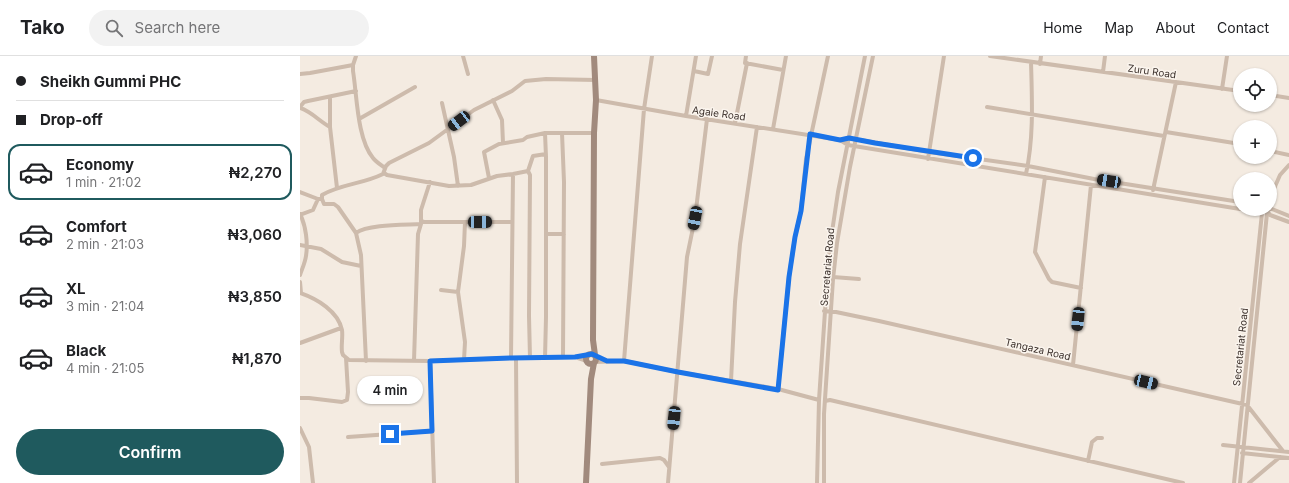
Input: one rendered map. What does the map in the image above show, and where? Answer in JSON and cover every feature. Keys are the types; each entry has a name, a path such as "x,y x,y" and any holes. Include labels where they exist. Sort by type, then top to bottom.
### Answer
{"street":[{"path":"357,56 353,65 360,127 370,154 387,175 448,186 458,186 471,185 497,176 528,171"},
{"path":"463,56 468,74"},
{"path":"586,483 593,340 594,134 596,100 594,56"},
{"path":"624,361 644,109 652,56"},
{"path":"686,116 696,56"},
{"path":"694,71 708,74 712,56"},
{"path":"735,123 746,56"},
{"path":"773,129 786,56"},
{"path":"778,390 789,277 795,237 801,211 810,134 828,56"},
{"name":"Secretariat Road","path":"817,483 819,400 824,312 833,221 865,56"},
{"name":"Secretariat Road","path":"824,483 825,401 833,277 840,218 873,56"},
{"path":"928,159 944,56"},
{"name":"Zuru Road","path":"990,56 1233,90"},
{"path":"1040,64 1041,56"},
{"path":"1103,72 1105,56"},
{"path":"1222,89 1227,56"},
{"path":"1026,174 1032,115 1031,62"},
{"path":"746,63 783,70"},
{"path":"300,74 353,65"},
{"path":"300,275 306,257 307,247 305,228 300,214 314,210 322,195 337,188 363,182 384,170 394,160 429,143 474,110 512,91 525,81 536,79 596,80"},
{"path":"1152,194 1176,82"},
{"path":"359,119 416,87"},
{"path":"330,127 310,112 300,107 302,101 356,91"},
{"path":"1277,96 1289,98"},
{"path":"330,97 330,127 337,188"},
{"path":"493,100 502,120 504,143"},
{"name":"Agaie Road","path":"596,100 686,116 810,134 840,140"},
{"path":"442,103 458,186"},
{"path":"987,107 1032,115 1233,143"},
{"path":"668,483 688,257 695,218 707,119"},
{"path":"731,381 740,244 757,127"},
{"path":"489,178 484,152 496,145 523,140 527,137 545,133 594,134"},
{"path":"545,133 545,358"},
{"path":"562,133 564,234 563,357"},
{"path":"840,140 849,138 856,139 1233,201"},
{"path":"840,140 848,145 928,159 1233,208"},
{"path":"1277,152 1289,155"},
{"path":"530,358 530,175 528,171 533,156 546,154"},
{"path":"1277,182 1280,175 1289,165"},
{"path":"511,358 513,174"},
{"path":"1045,177 1035,252 1052,282 1081,288"},
{"path":"414,361 418,234 421,222 421,210 430,182"},
{"path":"1073,365 1091,185"},
{"path":"300,192 320,199 324,204 334,204 338,207 356,233 361,255 366,361"},
{"path":"1197,202 1198,195"},
{"path":"1277,211 1289,216"},
{"name":"Secretariat Road","path":"1234,483 1264,216"},
{"name":"Secretariat Road","path":"1240,483 1253,338 1257,315 1265,216"},
{"path":"1273,216 1289,222"},
{"path":"356,233 360,230 382,226 421,222 512,222"},
{"path":"464,360 465,342 458,292 464,246 465,222"},
{"path":"546,234 564,234"},
{"path":"300,245 321,249 342,262 361,266"},
{"path":"833,277 859,279"},
{"path":"300,282 300,293 322,304 339,323 341,328 342,352 346,358 348,392 347,400 342,402 300,398"},
{"path":"442,290 458,292"},
{"name":"Tangaza Road","path":"824,312 879,321 1247,405"},
{"path":"300,343 341,328"},
{"path":"346,358 353,361 430,361 575,357 607,361 624,361 778,390 819,400"},
{"path":"516,358 517,483"},
{"path":"430,361 434,483"},
{"path":"825,401 830,400 1183,483"},
{"path":"1247,405 1283,451"},
{"path":"300,428 309,447 313,483"},
{"path":"348,437 432,431"},
{"path":"1088,461 1092,442 1096,438 1102,438"},
{"path":"1223,445 1243,453 1289,458"},
{"path":"1237,450 1243,448 1289,452"},
{"path":"602,464 660,458 664,460 669,468"},
{"path":"1249,483 1280,458"}],"route":[{"path":"390,434 432,431 430,361 575,357 592,354 607,361 624,361 778,390 789,277 795,237 801,211 810,134 840,140 849,138 973,158"}]}
